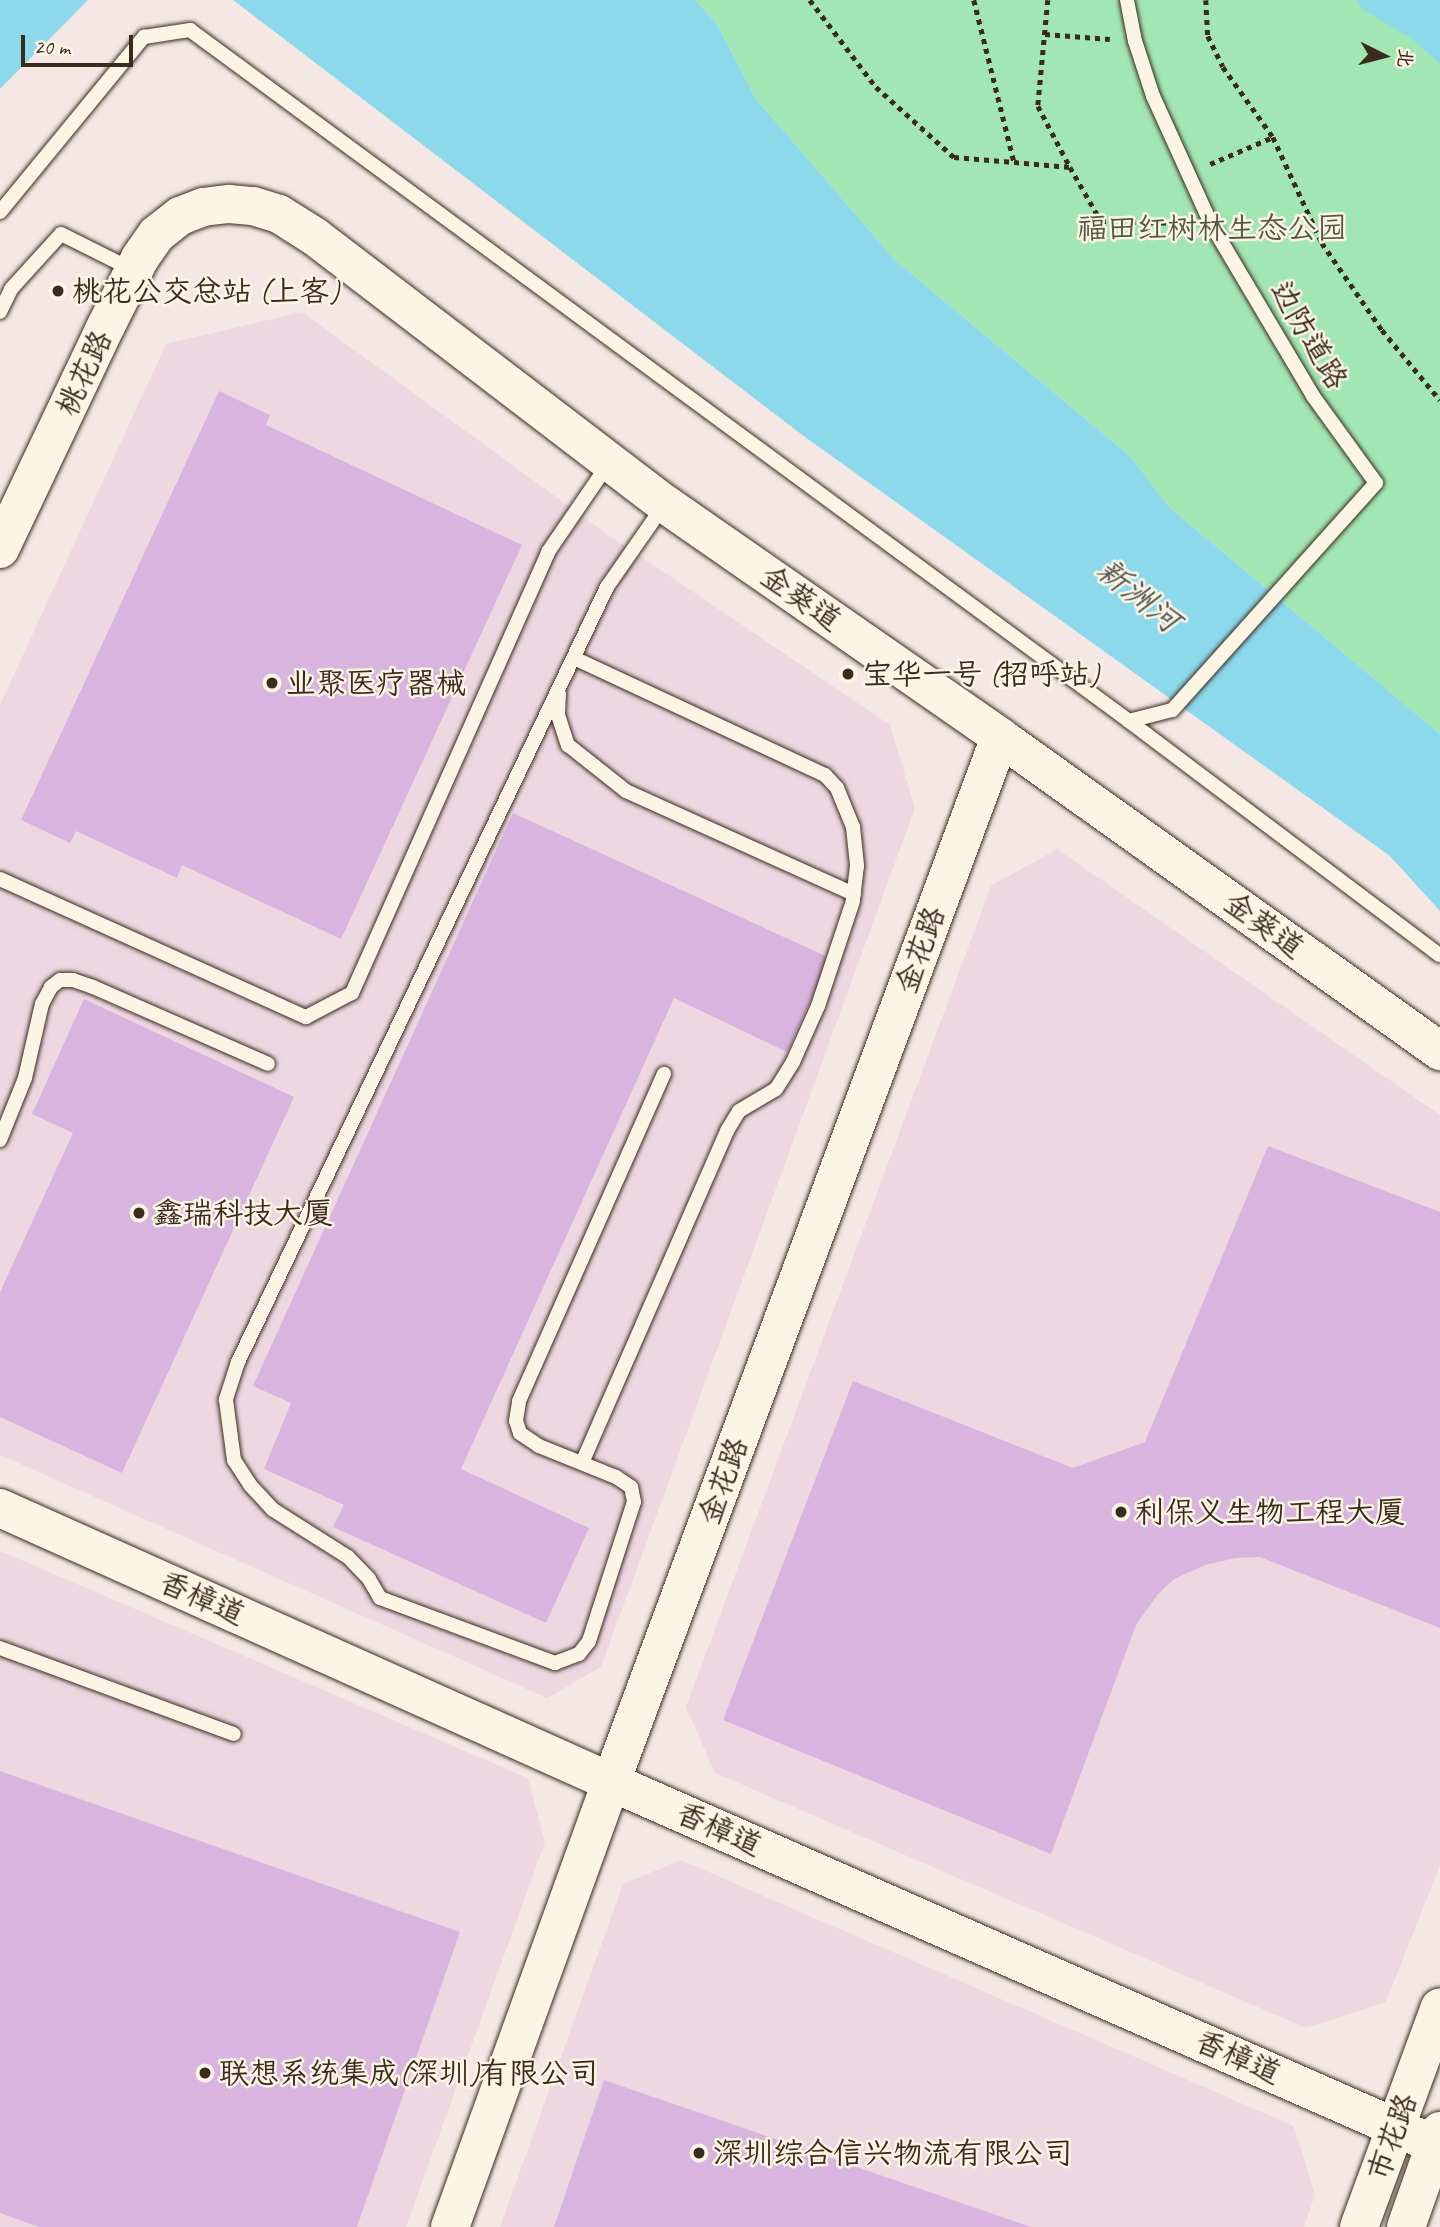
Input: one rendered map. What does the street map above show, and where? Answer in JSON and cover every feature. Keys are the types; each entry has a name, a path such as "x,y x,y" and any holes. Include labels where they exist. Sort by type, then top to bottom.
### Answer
{"street":[{"name":"桃花路","path":"0,549 134,271 158,234 180,216 204,206 229,204"},
{"name":"金葵道","path":"229,204 279,214 314,236 665,504 1000,737 1440,1051"},
{"name":"金花路","path":"450,2227 611,1782 1000,737"},
{"name":"香樟道","path":"0,1508 611,1782 1395,2127 1438,2141"},
{"name":"市花路","path":"1359,2227 1440,2007"},
{"name":"市花路","path":"1406,2227 1438,2141"}],"lane":[{"name":"边防道路","path":"1127,0 1135,41 1153,96 1211,224 1313,396 1376,482 1172,710 1129,721"},
{"path":"0,212 144,37 190,30 1129,721 1440,955"},
{"path":"0,312 11,289 61,234 134,271"},
{"path":"0,879 306,1017 352,993 548,552 609,462"},
{"path":"664,1074 519,1401 516,1421 520,1433 539,1446 583,1461 631,1487 634,1502 589,1641 579,1654 555,1663 380,1598 369,1579 348,1557 272,1509 250,1485 234,1460 226,1400 238,1362 607,587 665,504"},
{"path":"573,658 825,775 837,788 853,827 857,866 854,894 818,1006 793,1062 776,1089 739,1111 727,1131 583,1461"},
{"path":"560,685 558,715 568,745 626,791 854,894"},
{"path":"0,1140 25,1078 41,1004 51,987 60,980 74,980 93,987 268,1064"},
{"path":"0,1648 233,1734"}],"path":[{"path":"810,0 876,87 954,156 1070,167"},
{"path":"974,0 1014,162"},
{"path":"1048,0 1038,106 1101,221 1211,224"},
{"path":"1206,0 1208,36 1223,67 1273,137 1322,243 1382,330 1440,400"},
{"path":"1045,34 1135,41"},
{"path":"1188,174 1273,137"}],"shaded area":[{"path":"302,312 603,531 890,725 915,808 601,1667 547,1698 0,1455 0,705 166,344"},
{"path":"1057,849 1440,1115 1440,1865 1386,2002 1306,2028 715,1773 686,1707 991,886"},
{"path":"0,1551 528,1778 545,1842 406,2227 0,2227"},
{"path":"681,1860 1294,2126 1315,2195 1304,2227 500,2227 623,1884"}],"green space":[{"name":"福田红树林生态公园","path":"695,0 1440,0 1440,734 1169,507 1131,457 895,260 756,99 717,24"}],"water":[{"path":"0,0 88,0 0,89"},
{"name":"新洲河","path":"233,0 695,0 717,24 756,99 895,260 1131,457 1169,507 1440,734 1440,911 1390,856 805,437"},
{"path":"1356,0 1440,0 1440,64 1412,39 1362,9"}],"building":[{"name":"业聚医疗器械","path":"219,391 270,415 266,425 522,545 341,939 182,865 177,878 76,831 70,843 21,820"},
{"path":"513,813 830,958 787,1052 674,998 461,1469 589,1528 546,1623 333,1527 344,1505 264,1469 291,1403 253,1386"},
{"name":"鑫瑞科技大厦","path":"84,999 294,1097 122,1473 0,1417 0,1292 73,1133 32,1114"},
{"name":"利保义生物工程大厦","path":"1268,1146 1440,1212 1440,1628 1260,1557 1236,1558 1205,1565 1174,1579 1158,1594 1136,1625 1051,1854 723,1720 853,1381 1073,1468 1145,1442"},
{"name":"联想系统集成(深圳)有限公司","path":"0,1771 460,1932 357,2227 39,2227 0,2213"},
{"name":"深圳综合信兴物流有限公司","path":"604,2080 1031,2227 554,2227"}],"place":[{"name":"桃花公交总站 (上客)","path":"58,291"},
{"name":"宝华一号 (招呼站)","path":"848,674"},
{"name":"业聚医疗器械","path":"272,683"},
{"name":"鑫瑞科技大厦","path":"139,1213"},
{"name":"利保义生物工程大厦","path":"1121,1512"},
{"name":"联想系统集成(深圳)有限公司","path":"205,2073"},
{"name":"深圳综合信兴物流有限公司","path":"699,2153"}]}
